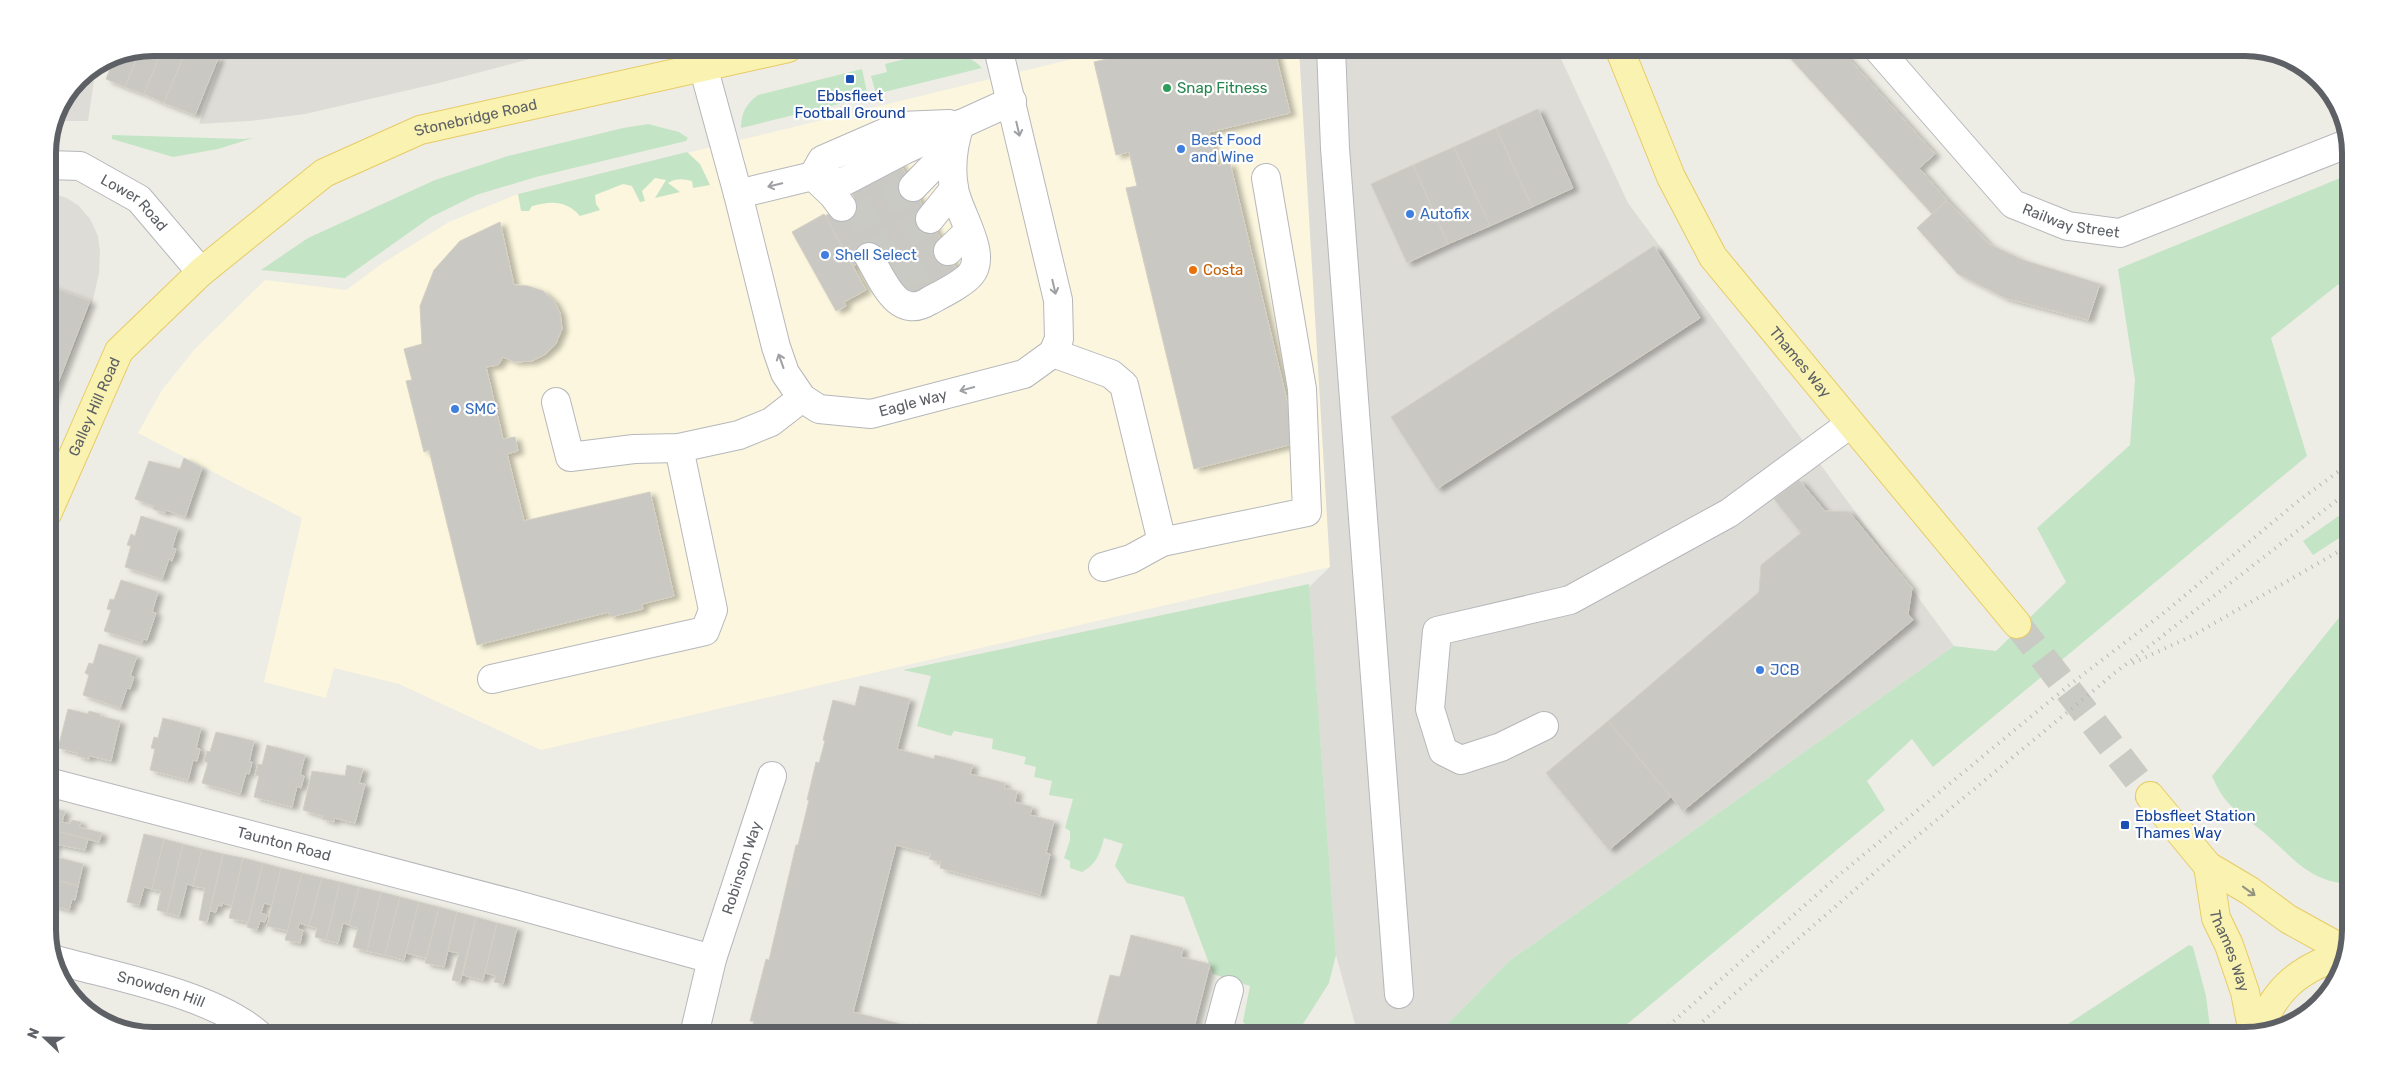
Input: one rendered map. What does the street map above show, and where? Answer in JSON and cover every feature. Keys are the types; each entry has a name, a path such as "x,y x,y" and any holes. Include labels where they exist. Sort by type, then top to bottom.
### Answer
{"main road":[{"name":"Stonebridge Road","path":"202,272 324,174 420,130 750,56"},
{"name":"Thames Way","path":"1626,56 1671,177 1714,257 2017,624"},
{"name":"Galley Hill Road","path":"56,494 119,351 202,272"},
{"path":"2150,796 2208,866 2250,891 2288,919 2340,949"},
{"name":"Thames Way","path":"2208,866 2216,918 2229,945 2241,979 2252,1026"},
{"path":"2263,1025 2278,996 2297,976 2316,963 2338,956"}],"street":[{"path":"1000,56 1058,300 1059,339 1053,353 1111,374 1124,385 1162,542"},
{"path":"1331,56 1335,148 1399,994"},
{"name":"Railway Street","path":"1884,56 2013,204 2068,226 2120,233 2342,146"},
{"name":"Eagle Way","path":"703,66 738,194 776,347 785,373 802,398 819,409 870,414 1024,374 1053,353"},
{"path":"913,187 956,136 1012,101"},
{"path":"738,194 813,176 822,160 900,126 956,136"},
{"path":"869,257 893,283 894,298 904,306 920,307 970,275 976,264 976,250 954,189 956,136"},
{"name":"Lower Road","path":"56,164 80,166 140,199 202,272"},
{"path":"813,176 842,207"},
{"path":"1102,567 1132,559 1162,542 1307,512 1302,389 1266,178"},
{"path":"930,219 954,189"},
{"path":"948,252 969,231"},
{"path":"556,402 570,457 634,449 679,448 739,436 771,422 802,398"},
{"path":"1544,726 1501,747 1461,760 1443,751 1430,709 1437,631 1570,600 1729,513 1850,424"},
{"path":"492,680 705,631 713,610 679,448"},
{"name":"Robinson Way","path":"696,1027 712,959 772,776"},
{"name":"Taunton Road","path":"56,784 521,906 712,959"},
{"name":"Snowden Hill","path":"61,961 190,998 216,1008 238,1027"},
{"path":"1219,1027 1229,990"}],"shaded area":[{"path":"223,56 541,56 439,83 305,114 250,121 199,124"},
{"path":"1085,56 1299,56 1330,567 541,750 399,684 334,668 326,698 264,682 302,518 138,433 162,390 194,350 265,280 346,290 383,263 449,222 518,194"},
{"path":"1299,56 1560,56 1628,203 1954,646 1509,961 1445,1027 1356,1027 1336,955 1309,587 1330,567"},
{"path":"95,76 88,121 62,121 66,110 76,94"},
{"path":"56,195 67,198 79,206 90,219 98,236 100,252 99,273 93,300 56,393"}],"green space":[{"path":"916,56 963,56 982,68 876,94 871,76 887,72 885,64"},
{"path":"862,69 868,97 741,128 745,109 758,95"},
{"path":"648,124 679,132 688,138 686,141 536,177 476,195 431,217 345,278 261,270 308,238 435,180 508,156 623,128"},
{"path":"112,135 253,138 218,149 173,157 112,139"},
{"path":"687,152 700,164 710,185 693,188 692,181 674,180 668,183 680,192 655,198 666,180 655,178 642,191 645,201 640,202 632,186 623,184 595,195 596,204 600,210 580,216 564,204 558,203 539,204 532,206 529,211 521,211 518,194"},
{"path":"2342,177 2342,281 2271,338 2307,456 1933,767 1912,739 1867,781 1885,810 1624,1027 1445,1027 1509,961 1954,646 1996,651 2066,582 2037,528 2130,445 2135,380 2118,269"},
{"path":"2342,514 2342,536 2313,555 2303,541"},
{"path":"1309,584 1336,955 1329,983 1301,1027 1246,1027 1243,1021 1250,986 1213,974 1184,897 1127,883 1115,866 1123,844 1104,838 1099,853 1087,869 1082,872 1070,868 1070,861 1064,858 1070,840 1070,831 1065,828 1073,799 1049,795 1052,781 1034,777 1036,767 1024,764 1026,757 992,749 993,739 954,731 951,736 917,726 931,676 903,670"},
{"path":"2342,614 2342,883 2321,877 2299,864 2225,800 2212,776"},
{"path":"2189,945 2193,947 2206,996 2210,1027 2063,1027"}],"building":[{"path":"159,56 144,94 125,87 137,58"},
{"path":"159,56 184,56 164,103 144,94"},
{"path":"184,56 213,56 218,58 195,115 164,103"},
{"path":"1119,56 1276,56 1290,113 1209,132 1217,166 1230,163 1297,443 1194,469 1126,188 1137,186 1129,152 1116,155 1094,62"},
{"path":"1788,56 1846,56 1935,154 1919,168 1947,200 1932,214"},
{"path":"137,58 125,87 106,79 111,66"},
{"path":"1538,109 1573,188 1532,207 1496,128"},
{"path":"1496,128 1532,207 1490,226 1454,147"},
{"path":"1454,147 1490,226 1448,244 1413,165"},
{"path":"897,158 963,281 914,308 882,250 853,266 825,216 855,199 847,185"},
{"name":"Autofix","path":"1413,165 1448,244 1407,263 1371,184"},
{"path":"1947,200 1989,244 2023,260 2100,284 2088,320 2005,298 1958,274 1917,228"},
{"path":"824,214 866,290 844,302 846,306 836,311 792,232"},
{"name":"SMC","path":"500,222 514,285 528,286 543,291 554,301 560,313 562,329 555,345 544,355 532,361 515,362 503,357 498,365 486,367 503,439 515,437 518,451 507,454 524,521 650,492 674,596 642,604 643,609 610,617 609,612 477,645 429,450 424,452 406,381 412,380 404,349 422,344 420,306 434,270 460,241"},
{"path":"1654,246 1700,318 1437,489 1391,417"},
{"path":"56,289 90,301 56,388"},
{"path":"184,458 202,468 185,517 166,510 165,513 153,509 154,506 135,499 149,461 180,469"},
{"name":"JCB","path":"1799,480 1825,511 1849,512 1912,588 1908,614 1913,620 1683,811 1608,721 1759,592 1761,565 1801,533 1774,499"},
{"path":"141,516 178,528 172,548 176,549 172,561 169,559 162,579 125,567 131,546 127,545 131,534 135,536"},
{"path":"121,580 158,592 152,612 156,613 147,640 143,639 142,643 104,631 111,610 107,609 110,599 114,600"},
{"path":"99,644 137,656 130,676 134,677 130,689 127,688 120,708 83,695 89,675 85,673 89,663 93,664"},
{"path":"860,686 910,699 897,749 934,759 935,755 973,765 970,774 1005,783 1004,788 1017,791 1015,802 1032,807 1030,815 1054,821 1046,853 1050,854 1040,895 940,868 941,862 929,859 931,854 896,845 853,1012 911,1027 752,1027 754,1021 750,1021 766,959 769,960 796,845 798,845 809,800 807,800 816,762 819,763 825,741 823,740 833,700 855,706"},
{"path":"68,709 88,714 89,711 120,721 111,761 90,756 89,759 77,756 78,753 58,748"},
{"path":"163,718 201,728 196,748 200,749 197,761 193,760 188,780 150,770 155,749 151,748 154,737 158,738"},
{"path":"1608,721 1671,797 1609,850 1546,773"},
{"path":"216,732 254,741 249,762 252,762 249,774 246,773 240,794 202,783 208,763 204,761 207,751 210,752"},
{"path":"267,745 305,755 300,775 304,776 301,788 297,786 292,807 254,797 259,776 255,775 258,764 262,765"},
{"path":"347,765 363,769 359,783 365,784 355,823 334,818 334,822 322,819 323,816 303,810 312,771 345,776"},
{"path":"56,809 65,811 62,822 70,824 72,820 81,822 79,827 102,833 99,842 56,831"},
{"path":"56,831 88,839 85,850 56,844"},
{"path":"144,834 164,839 152,889 144,887 139,905 127,902"},
{"path":"164,839 183,844 167,913 157,910 161,891 152,889"},
{"path":"183,844 202,849 193,886 187,884 179,916 167,913"},
{"path":"202,849 223,854 207,922 199,920 205,888 193,886"},
{"path":"223,854 243,858 232,906 222,903 222,906 218,905 216,912 210,911"},
{"path":"56,857 83,864 78,886 56,880"},
{"path":"243,858 263,863 248,922 229,918"},
{"path":"263,863 281,868 272,905 264,903 261,913 267,915 265,922 260,921 257,930 247,927"},
{"path":"281,868 302,873 288,931 267,926"},
{"path":"302,873 322,878 309,926 299,923 298,929 303,930 300,943 285,940"},
{"path":"322,878 340,882 326,940 315,937 317,928 309,926"},
{"path":"56,880 78,886 75,900 72,899 69,910 56,906"},
{"path":"340,882 359,887 349,925 343,923 338,943 326,940"},
{"path":"359,887 381,892 367,951 353,947 358,928 349,925"},
{"path":"381,892 400,897 385,955 367,951"},
{"path":"400,897 419,902 404,960 385,955"},
{"path":"419,902 439,907 426,958 406,953"},
{"path":"439,907 457,912 444,967 425,963"},
{"path":"457,912 476,917 460,982 452,980 459,953 448,951"},
{"path":"476,917 497,923 483,980 463,975"},
{"path":"497,923 517,928 503,984 494,982 496,976 485,973"},
{"path":"1131,935 1183,948 1181,957 1210,964 1194,1027 1096,1027 1110,975 1120,977"},
{"path":"912,1024 925,1027 911,1027"}],"tunnel":[{"path":"850,221 913,187"},
{"path":"868,255 930,219"},
{"path":"899,280 948,251"},
{"path":"2017,624 2150,796"}],"railway":[{"path":"1667,1027 1839,875 2068,686 2165,612 2297,502 2342,469"},
{"path":"1696,1027 1910,842 2116,672 2342,496"},
{"path":"2133,663 2192,636 2342,550"}],"place":[{"name":"Ebbsfleet Football Ground","path":"850,79"},
{"name":"Snap Fitness","path":"1167,88"},
{"name":"Best Food and Wine","path":"1181,149"},
{"name":"Autofix","path":"1410,214"},
{"name":"Shell Select","path":"825,255"},
{"name":"Costa","path":"1193,270"},
{"name":"SMC","path":"455,409"},
{"name":"JCB","path":"1760,670"},
{"name":"Ebbsfleet Station Thames Way","path":"2125,825"}]}
